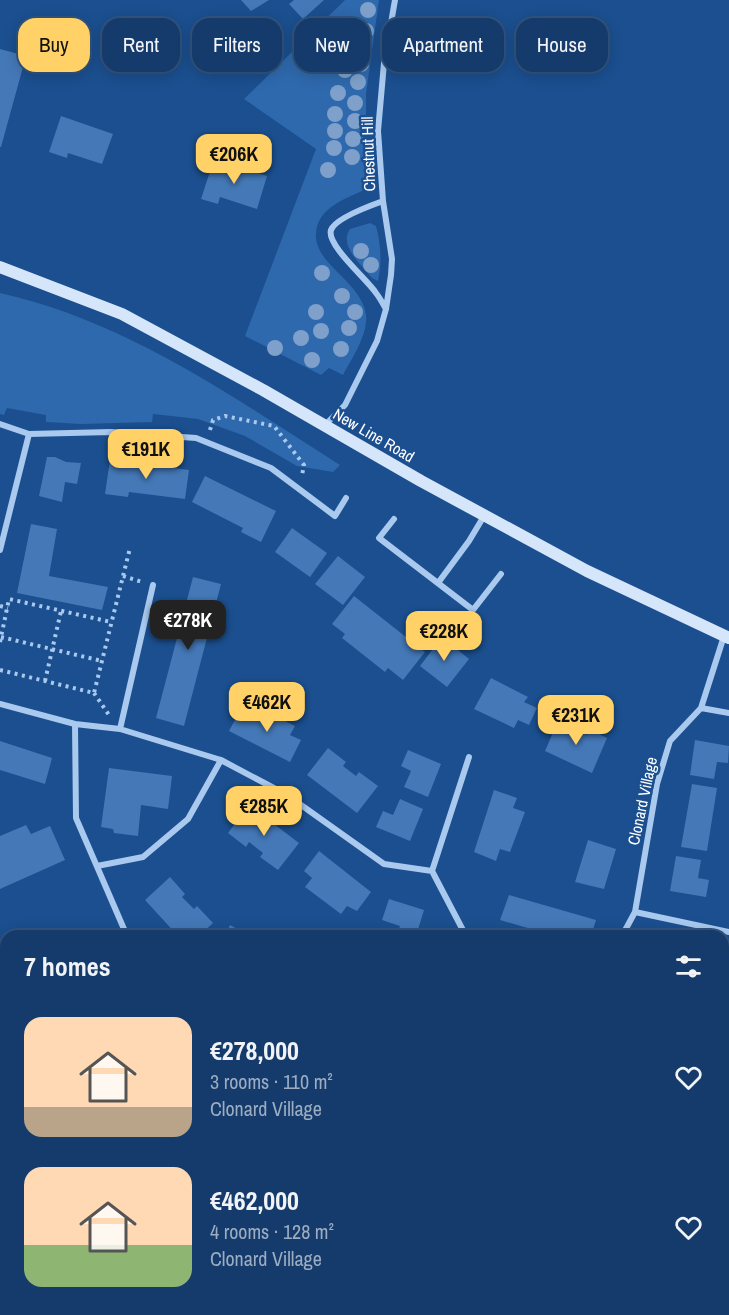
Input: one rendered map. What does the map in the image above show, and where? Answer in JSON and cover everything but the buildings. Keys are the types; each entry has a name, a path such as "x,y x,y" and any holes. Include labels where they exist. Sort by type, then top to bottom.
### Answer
{"main road":[{"name":"New Line Road","path":"0,267 122,314 242,378 484,516 586,571 727,637"}],"street":[{"name":"Chestnut Hill","path":"325,426 345,405 377,341 392,275 378,131 384,63 395,0"},
{"name":"Chestnut Hill","path":"383,201 358,211 335,225 331,230 331,237 342,254 376,292 386,309"},
{"path":"0,424 29,434 111,432 196,438 271,468 335,516 346,498"},
{"path":"0,550 29,434"},
{"path":"438,583 484,516"},
{"path":"394,519 379,538 473,610 501,574"},
{"path":"120,729 153,585"},
{"name":"Clonard Village","path":"625,930 634,912 657,784 670,741 701,708 727,637"},
{"path":"0,704 75,724 120,729 221,760 287,795 384,864 432,871"},
{"path":"701,708 729,713"},
{"path":"75,724 76,818 124,930"},
{"path":"463,930 432,871 469,757"},
{"path":"97,866 142,858 188,819 221,760"},
{"path":"634,912 720,930"}],"path":[{"path":"205,442 213,420 225,416 274,426 304,465 296,487"},
{"path":"0,670 94,693 130,548"},
{"path":"102,661 1,639 9,599 111,622"},
{"path":"0,606 8,608"},
{"path":"45,681 61,610"}],"shaded area":[{"path":"345,0 379,0 370,65 370,18 327,18"},
{"path":"294,50 294,72 369,72 366,94 366,129 371,175 366,176 364,190 333,206 321,217 316,234 317,245 322,255 356,293 363,303 366,315 365,330 359,346 343,375 329,368 321,375 245,336 316,149 244,99 272,72 282,72 282,62"},
{"path":"370,223 376,226 379,240 378,281 372,278 357,261 347,242 350,229"},
{"path":"0,293 91,322 135,342 219,388 340,465 333,472 297,466 245,436 198,419 153,414 152,422 81,424 46,422 46,415 7,408 4,415 0,414"}]}
